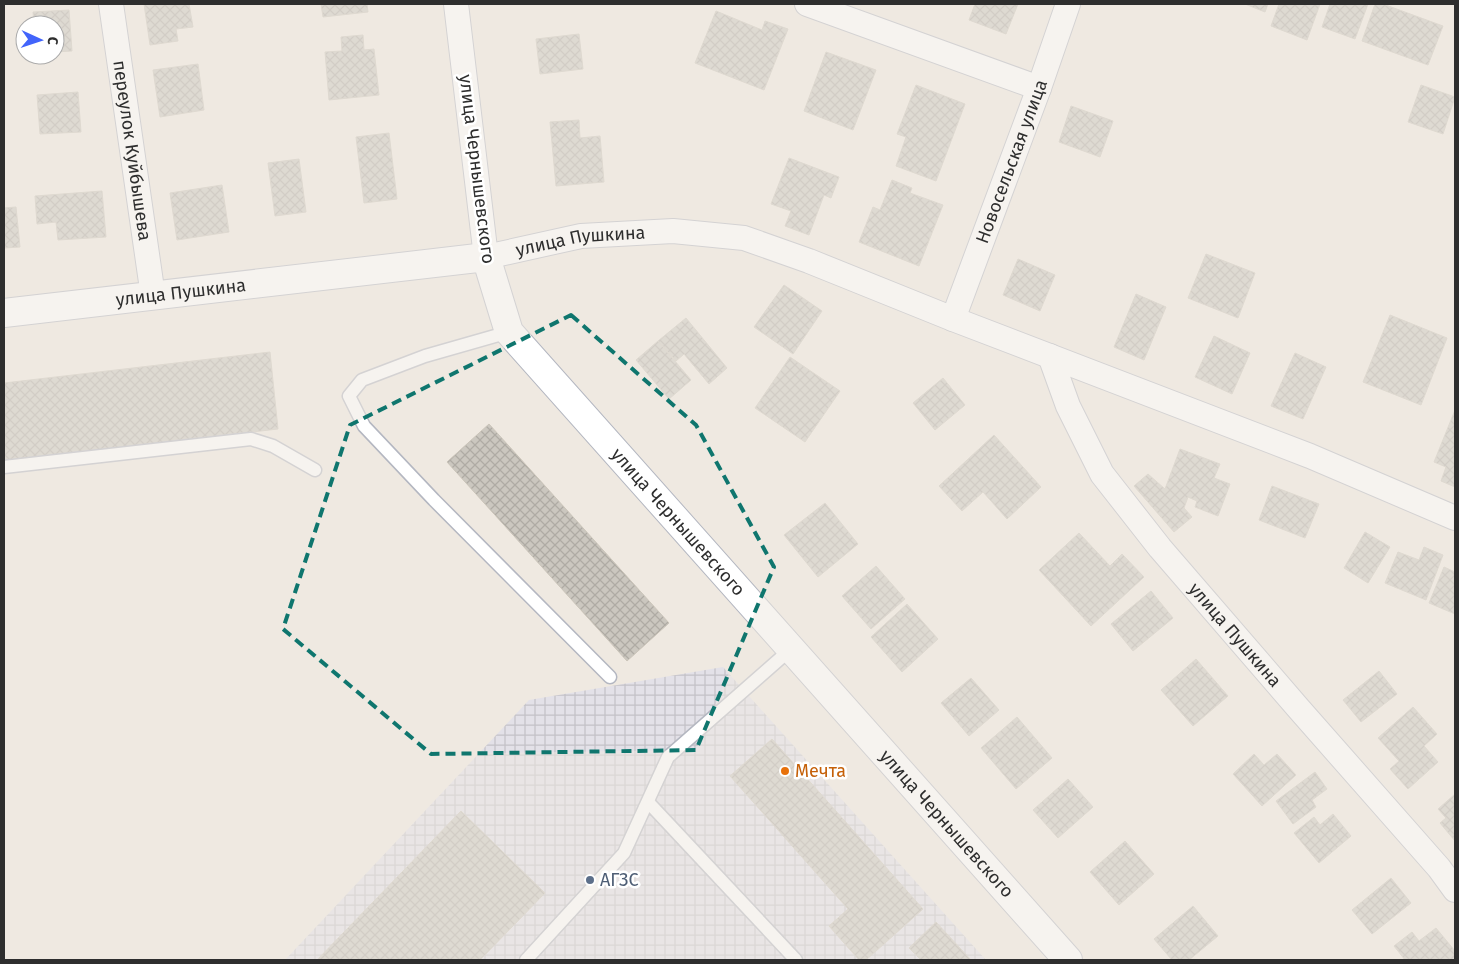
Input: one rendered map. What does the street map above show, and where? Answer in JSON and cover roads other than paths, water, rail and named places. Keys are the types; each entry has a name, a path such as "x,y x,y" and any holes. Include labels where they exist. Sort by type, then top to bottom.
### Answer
{"street":[{"name":"переулок Куйбышева","path":"112,4 153,296"},
{"name":"улица Чернышевского","path":"456,4 486,257 509,332 1068,960"},
{"path":"807,4 1039,88"},
{"name":"Новосельская улица","path":"953,319 1039,88 1068,4"},
{"name":"улица Пушкина","path":"4,313 486,257 581,236 673,231 744,238 809,261 953,319 1310,456 1455,518"},
{"name":"улица Пушкина","path":"1050,356 1068,406 1102,474 1160,548 1439,868 1455,890"}],"lane":[{"path":"509,332 425,356 362,380 349,396 364,426 434,500 610,677"},
{"path":"4,467 250,439 273,446 315,470"},
{"path":"526,960 624,853 668,757 791,649"},
{"path":"648,802 796,960"}],"place":[{"name":"Мечта","path":"785,771"},
{"name":"АГЗС","path":"590,880"}]}
